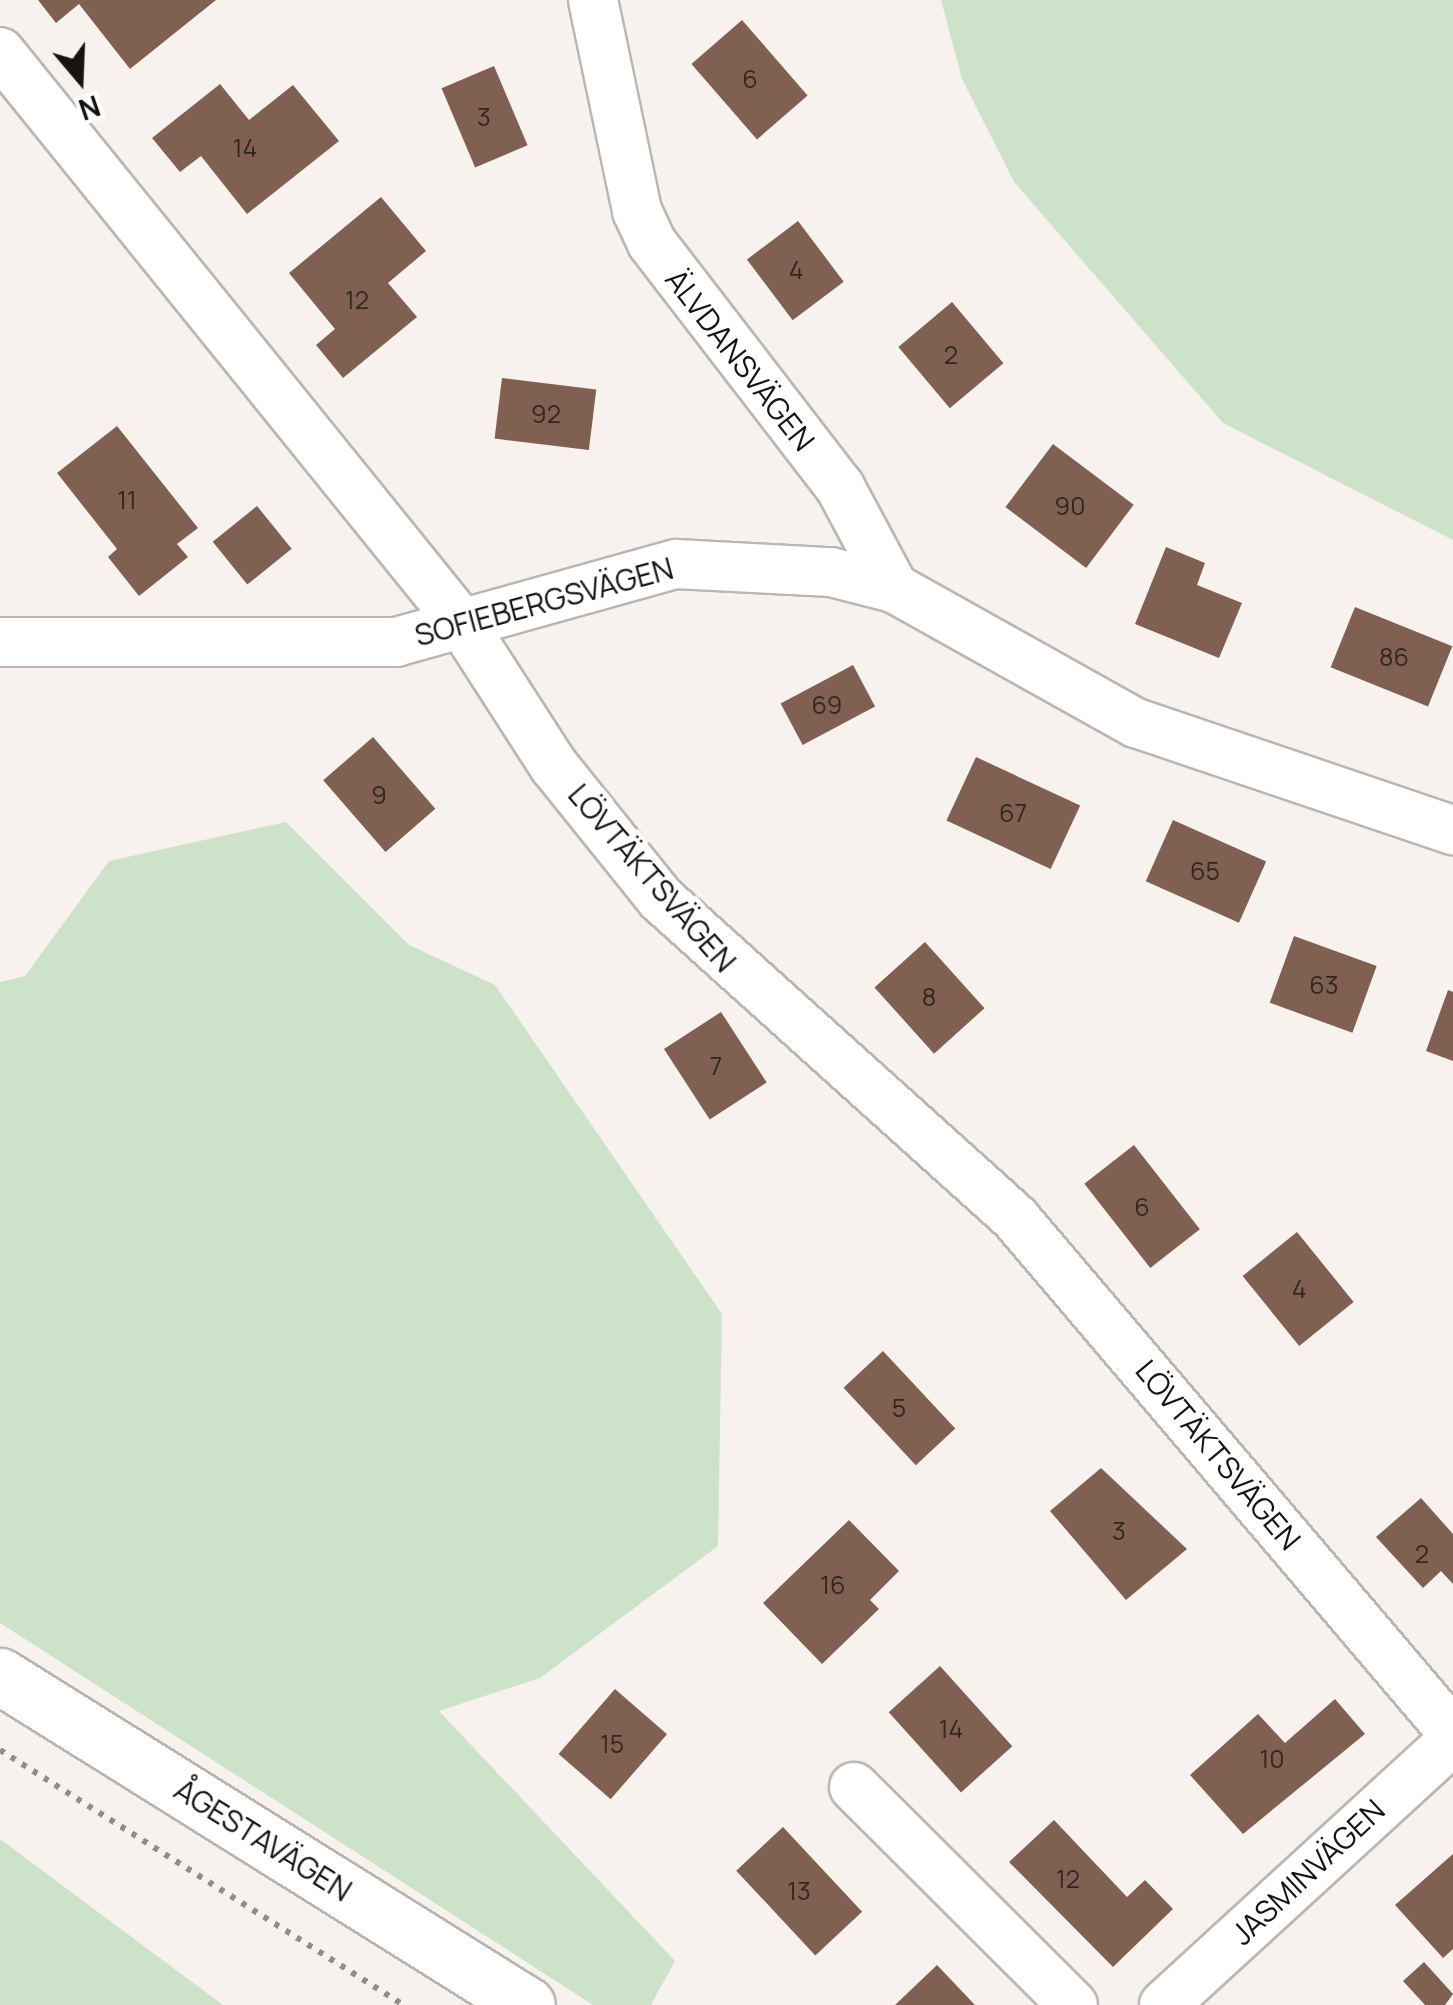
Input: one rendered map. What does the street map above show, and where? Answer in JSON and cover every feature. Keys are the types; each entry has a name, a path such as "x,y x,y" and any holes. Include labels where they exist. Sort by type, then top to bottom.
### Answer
{"main road":[{"name":"ÅGESTAVÄGEN","path":"0,1676 526,2005"}],"street":[{"name":"ÄLVDANSVÄGEN","path":"593,0 637,212 652,243 840,488 894,588"},
{"name":"LÖVTÄKTSVÄGEN","path":"0,52 462,625 554,766 662,899 1016,1219 1453,1736"},
{"name":"SOFIEBERGSVÄGEN","path":"0,642 396,642 676,564 752,562 894,588 1136,724 1453,830"},
{"name":"JASMINVÄGEN","path":"1164,2005 1453,1736"},
{"path":"854,1788 1073,2005"}],"path":[{"path":"0,1750 403,2005"}],"green space":[{"path":"941,0 1453,0 1453,540 1223,423 1014,182 962,79"},
{"path":"286,822 409,945 495,985 722,1314 718,1546 540,1678 439,1711 675,1961 651,2005 593,2005 0,1623 0,982 25,976 109,861"},
{"path":"0,1839 223,2005 0,2005"}],"building":[{"path":"38,0 216,0 130,69 79,4 56,23"},
{"path":"742,20 808,95 757,139 691,64"},
{"path":"494,66 528,145 475,167 442,88"},
{"path":"220,84 249,120 293,85 339,141 247,214 201,156 180,172 152,138"},
{"path":"381,197 426,251 388,283 417,317 343,378 316,345 335,329 289,273"},
{"path":"798,221 844,282 793,320 747,260"},
{"path":"952,302 1003,363 950,408 898,347"},
{"path":"502,378 596,390 589,450 495,439"},
{"path":"117,426 198,528 177,544 188,557 139,596 108,557 117,549 57,473"},
{"path":"1053,444 1134,505 1086,568 1005,507"},
{"path":"257,506 292,549 247,585 213,542"},
{"path":"1166,547 1205,563 1197,585 1242,603 1219,658 1135,624"},
{"path":"1355,607 1452,646 1428,707 1331,667"},
{"path":"853,665 875,706 803,745 781,703"},
{"path":"373,737 435,809 386,852 323,780"},
{"path":"976,757 1080,806 1051,869 946,820"},
{"path":"1173,820 1266,861 1239,923 1146,881"},
{"path":"1294,936 1377,966 1352,1033 1270,1003"},
{"path":"925,942 985,1008 934,1054 874,988"},
{"path":"1448,990 1453,992 1453,1061 1426,1051"},
{"path":"721,1012 767,1082 710,1119 664,1049"},
{"path":"1134,1145 1200,1229 1150,1268 1084,1184"},
{"path":"1297,1232 1354,1302 1299,1346 1243,1276"},
{"path":"883,1351 955,1429 916,1465 844,1388"},
{"path":"1101,1468 1187,1549 1126,1600 1050,1511"},
{"path":"1421,1498 1453,1534 1453,1584 1441,1571 1423,1588 1376,1537"},
{"path":"849,1520 899,1571 870,1600 879,1609 822,1664 763,1603"},
{"path":"940,1666 1012,1746 961,1792 889,1712"},
{"path":"615,1689 667,1734 611,1799 559,1754"},
{"path":"1335,1699 1365,1734 1243,1834 1190,1775 1258,1714 1285,1743"},
{"path":"1054,1820 1127,1897 1145,1880 1173,1909 1113,1967 1009,1862"},
{"path":"783,1827 862,1912 815,1955 736,1871"},
{"path":"1453,1854 1453,1949 1443,1958 1395,1905"},
{"path":"1424,1962 1453,1994 1445,2005 1425,2005 1403,1981"},
{"path":"937,1965 975,2005 895,2005"}]}
